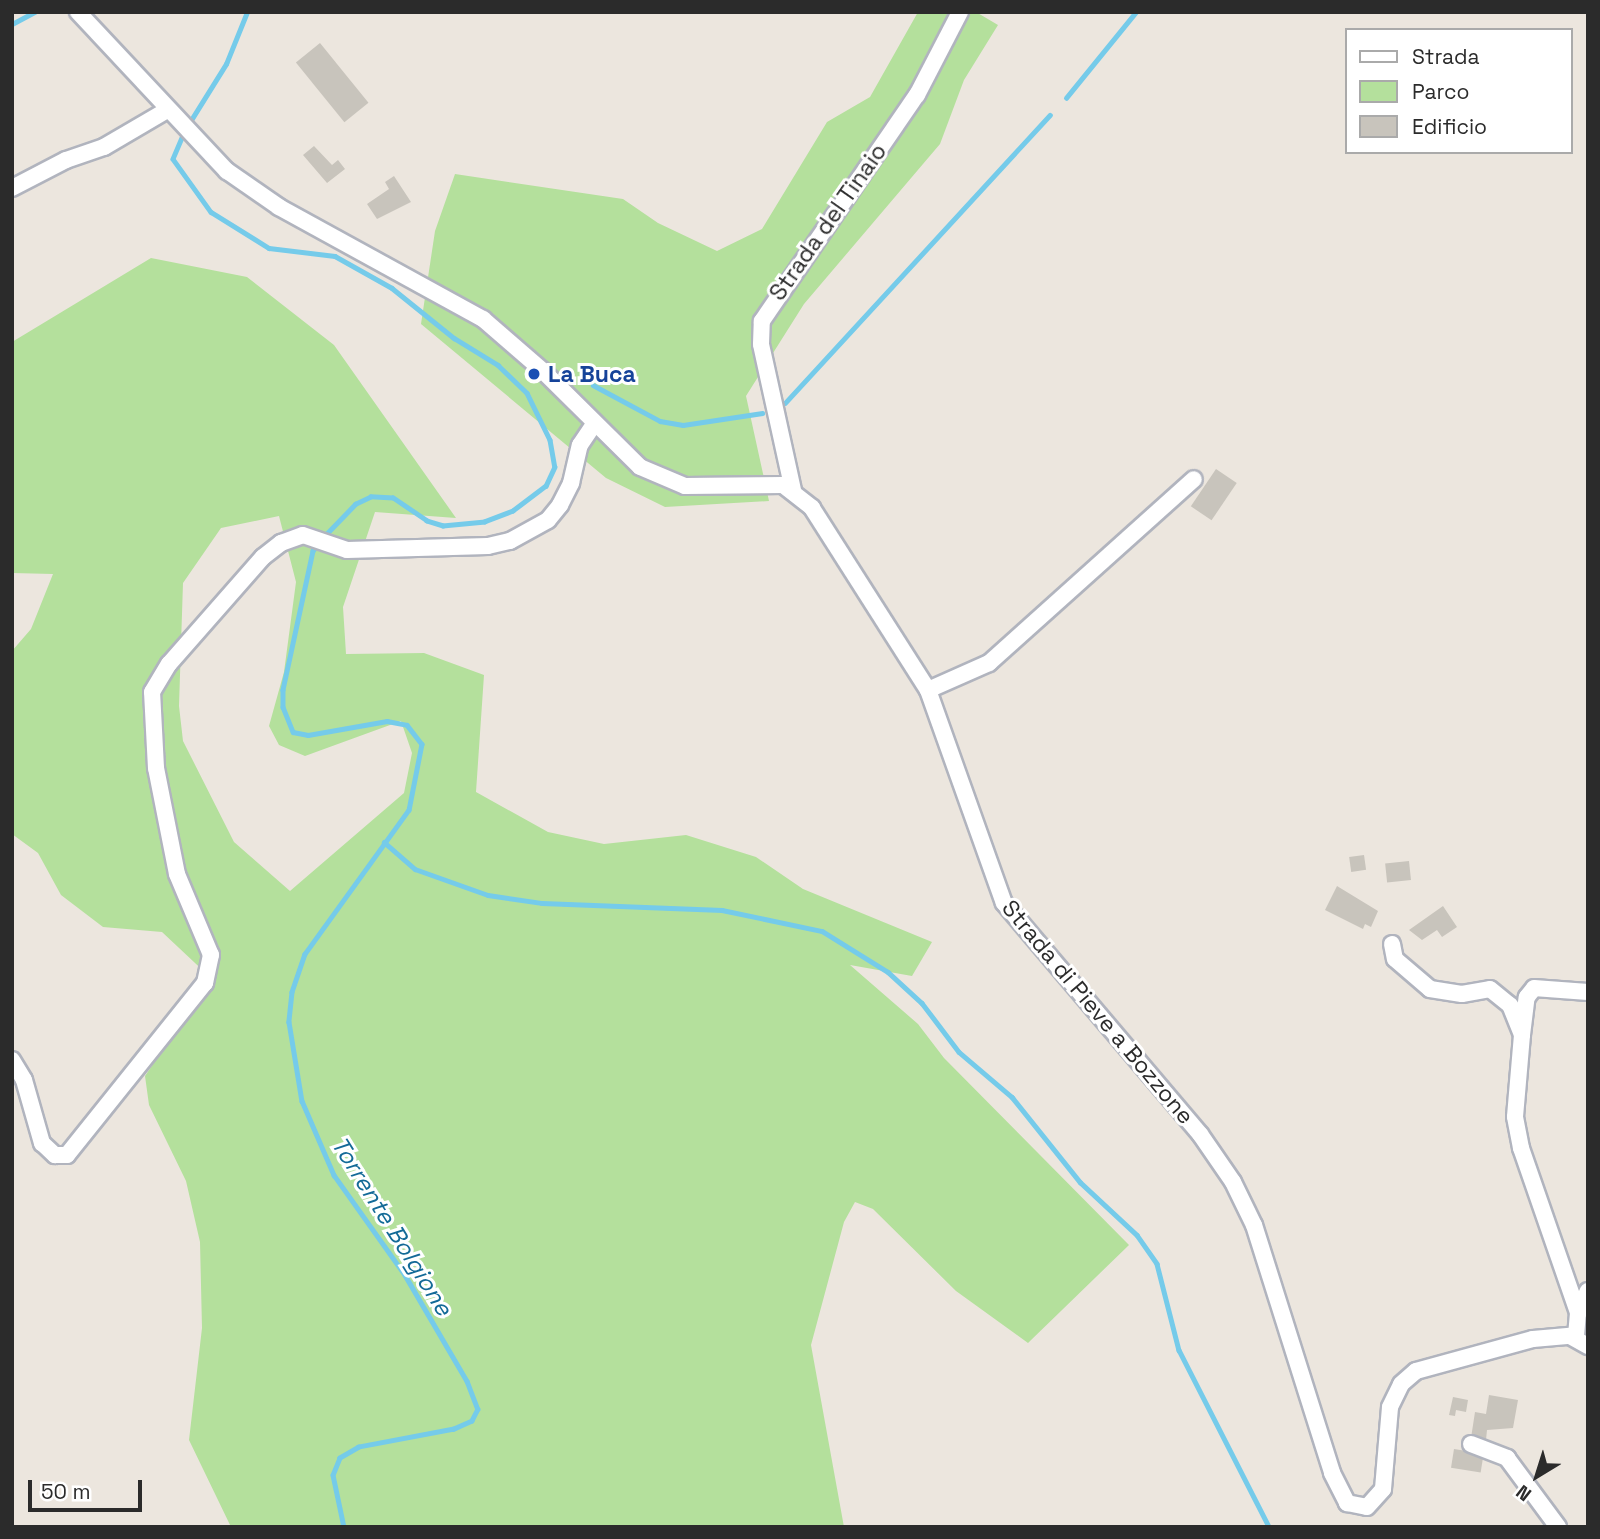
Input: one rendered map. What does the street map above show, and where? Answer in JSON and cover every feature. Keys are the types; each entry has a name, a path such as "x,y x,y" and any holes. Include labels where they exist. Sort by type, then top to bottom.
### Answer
{"street":[{"name":"Strada del Tinaio","path":"793,490 761,344 762,321 917,95 960,12"},
{"path":"79,14 196,141 264,198 483,319 543,370 634,463 669,482 696,487 771,482 793,490"},
{"path":"12,188 66,160 104,147 167,110"},
{"path":"12,1059 24,1080 41,1143 55,1155 67,1155 205,983 211,955 177,874 156,768 152,692 169,664 263,557 281,543 303,535 316,537 333,547 347,550 488,546 531,532 561,505 571,483 579,445 594,424"},
{"path":"928,690 989,663 1194,479"},
{"name":"Strada di Pieve a Bozzone","path":"793,490 812,508 863,582 928,690 1004,903 1200,1134 1234,1182 1254,1225 1332,1473 1345,1501 1364,1508 1383,1489 1390,1407 1411,1374 1533,1339 1582,1342"},
{"path":"1392,944 1395,959 1430,989 1444,993 1499,992 1522,1035"},
{"path":"1582,1342 1578,1313 1521,1148 1515,1117 1527,998 1534,988 1588,992"},
{"path":"1578,1313 1588,1290"},
{"path":"1471,1444 1507,1458 1558,1527"}],"green space":[{"path":"918,12 976,12 998,25 964,80 940,144 804,304 746,396 769,501 665,507 606,478 421,324 435,231 455,174 623,199 658,223 717,251 762,229 827,122 870,97"},
{"path":"151,258 247,277 334,345 456,518 375,512 343,607 346,654 424,653 484,675 476,792 548,832 604,844 686,835 756,857 803,889 932,942 912,976 850,965 918,1024 944,1058 1129,1245 1028,1343 956,1291 873,1209 855,1202 844,1222 811,1345 844,1527 231,1527 189,1440 202,1328 200,1242 186,1181 149,1105 145,1076 211,978 162,932 103,927 61,895 38,853 12,834 12,651 31,629 53,574 12,573 12,342","holes":["279,516 296,582 284,672 269,726 279,745 305,756 401,721 412,753 404,793 290,891 234,842 183,741 179,706 183,583 221,528"]}],"building":[{"path":"320,43 368,103 344,122 296,63"},
{"path":"314,146 332,165 338,160 345,169 327,183 303,155"},
{"path":"394,176 411,202 377,219 367,204 389,189 385,182"},
{"path":"1216,469 1237,483 1212,520 1191,506"},
{"path":"1364,855 1366,870 1351,872 1349,857"},
{"path":"1409,861 1411,880 1387,882 1385,864"},
{"path":"1337,886 1378,911 1371,927 1365,924 1363,929 1325,910"},
{"path":"1443,906 1457,927 1442,937 1437,930 1422,940 1409,930"},
{"path":"1489,1395 1518,1400 1513,1428 1487,1430 1486,1440 1471,1438 1475,1412 1486,1414"},
{"path":"1453,1397 1468,1400 1466,1412 1456,1410 1455,1416 1449,1415"},
{"path":"1454,1449 1484,1454 1481,1472 1451,1468"}],"waterway":[{"path":"12,24 35,12"},
{"name":"Torrente Bolgione","path":"188,125 226,64 247,12"},
{"path":"1066,98 1136,12"},
{"path":"785,403 1050,115"},
{"name":"Torrente Bolgione","path":"184,133 173,159 211,212 269,248 335,256 392,288 454,338 498,365 527,393 550,440 555,467 546,486 513,511 485,522 443,526 427,521 393,498 371,497 356,504 324,537"},
{"path":"593,385 660,421 683,425 762,413"},
{"name":"Torrente Bolgione","path":"319,544 313,551 283,690 283,707 293,732 308,735 387,721 407,725 422,744 409,810 305,954 292,992 289,1022 302,1101 334,1175 405,1275 467,1381 478,1409 472,1421 454,1429 359,1447 340,1458 333,1475 344,1527"},
{"path":"384,842 415,869 488,895 542,903 722,910 822,931 888,972 922,1003 959,1052 1012,1097 1080,1182 1137,1235 1157,1264 1179,1350 1269,1527"}],"place":[{"name":"La Buca","path":"534,374"}]}
